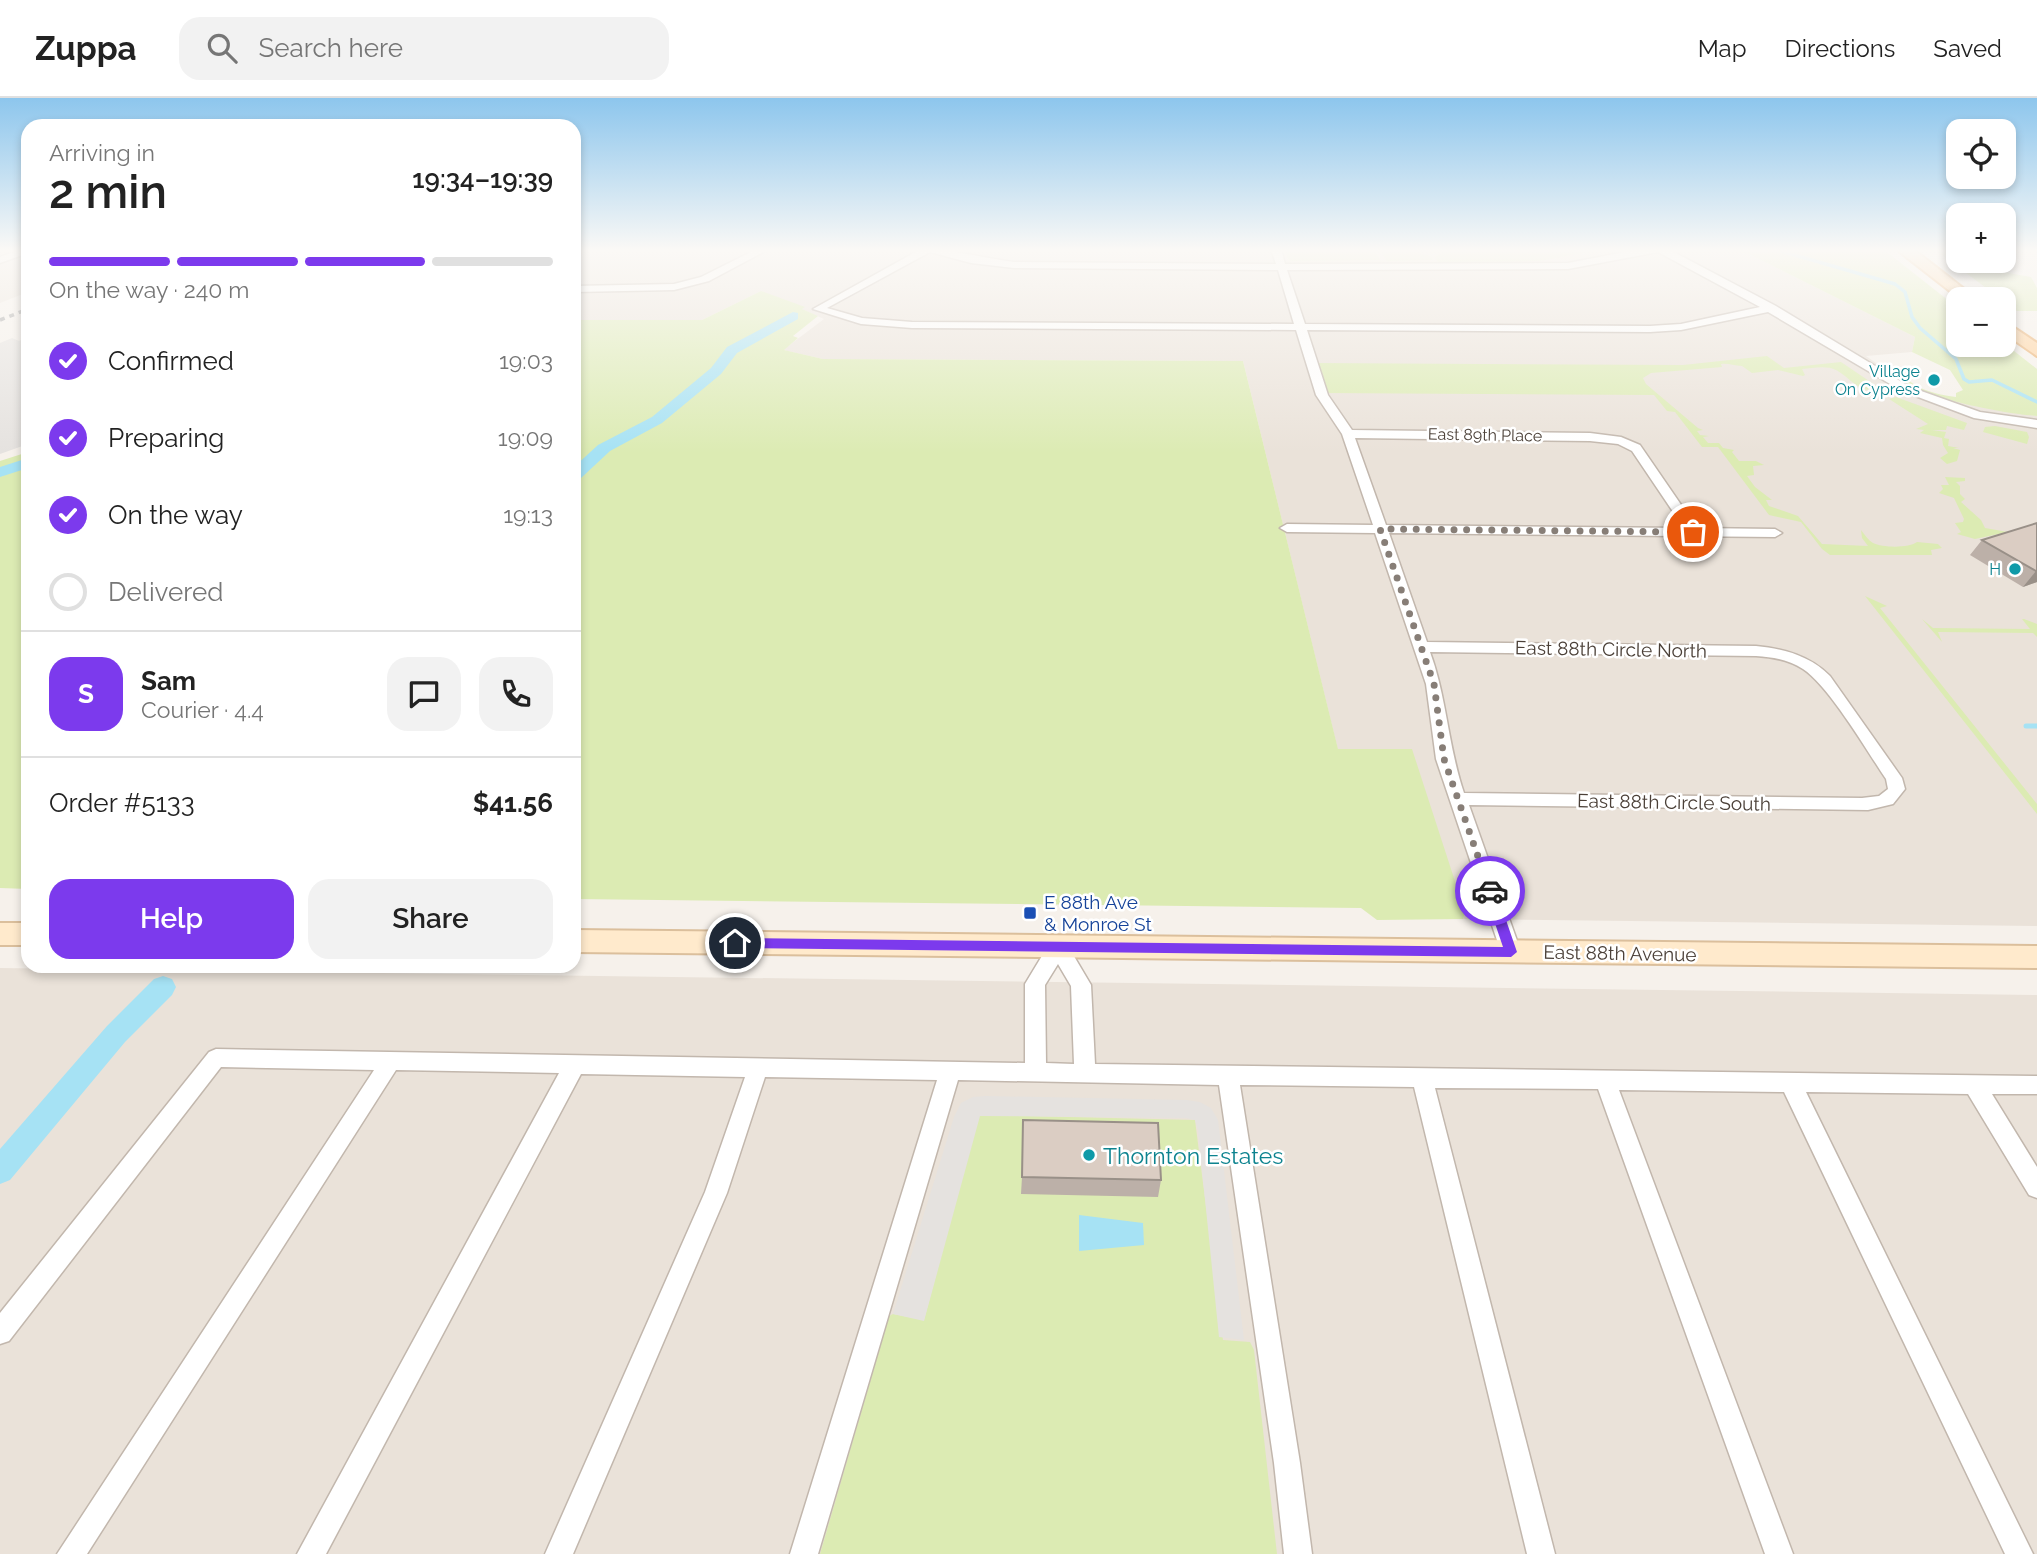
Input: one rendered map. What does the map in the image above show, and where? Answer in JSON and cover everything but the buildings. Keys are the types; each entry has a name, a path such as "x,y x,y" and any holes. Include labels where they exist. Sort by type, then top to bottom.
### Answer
{"main road":[{"path":"2016,335 2037,351"},
{"path":"0,934 21,934"},
{"name":"East 88th Avenue","path":"581,941 2037,957"}],"street":[{"path":"843,317 886,324 1650,330 1730,317"},
{"path":"1296,317 1322,395 1348,434 1422,647 1434,684 1442,751 1511,952"},
{"path":"1787,317 1912,392 1978,415 2037,424"},
{"name":"East 89th Place","path":"1348,434 1590,436 1621,441 1632,445 1641,454 1693,532"},
{"path":"1287,528 1775,533"},
{"name":"East 88th Circle North","path":"1422,647 1756,651 1777,653 1799,660 1816,669 1825,680 1894,778 1897,789 1890,799"},
{"name":"East 88th Circle South","path":"1458,799 1863,804 1884,803 1890,799"},
{"path":"1036,1073 1035,984 1058,947 1082,985 1085,1072"},
{"path":"0,1332 216,1058 1422,1079 2037,1085"},
{"path":"71,1554 391,1061"},
{"path":"311,1554 575,1064"},
{"path":"559,1554 716,1193 758,1068"},
{"path":"804,1554 950,1072"},
{"path":"1228,1076 1287,1463 1298,1554"},
{"path":"1422,1079 1541,1554"},
{"path":"1605,1080 1779,1554"},
{"path":"1790,1082 2019,1554"},
{"path":"1973,1084 2037,1187"}],"shaded area":[{"path":"581,317 708,317 702,320 581,320"},
{"path":"819,317 1875,317 1915,337 1912,352 1866,356 1893,375 1959,402 2037,416 2037,926 1463,919 1465,912 1338,750 1243,361 823,359 783,350 824,319"},
{"path":"12,338 21,340 21,446 0,454 0,343"},
{"path":"0,968 21,968 21,973 377,973 2037,995 2037,1554 0,1554"},
{"path":"973,1097 1187,1100 1200,1102 1211,1108 1218,1120 1244,1340 1219,1337 1198,1130 1195,1120 1186,1118 980,1116 924,1321 893,1314 954,1117 961,1103"}],"green space":[{"path":"708,317 817,317 793,336 798,338 784,350 823,359 1243,361 1338,749 1412,749 1465,912 1463,919 1377,920 1361,908 581,899 581,320 702,320"},
{"path":"1875,317 1946,317 1946,357 2016,357 2016,352 2037,369 2037,416 1958,402 1899,380 1887,370 1900,369 1916,386 1932,392 1956,397 1956,393 1963,390 1950,370 1912,352 1915,337"},
{"path":"1767,356 1784,368 1841,362 1878,387 1867,390 1861,388 1836,370 1824,367 1802,369 1805,375 1803,376 1778,370 1752,373 1742,366 1721,364 1722,367 1651,373 1643,378 1646,384 1703,430 1697,431 1700,435 1709,436 1703,437 1708,443 1719,443 1723,448 1734,450 1732,452 1739,461 1756,461 1764,465 1753,466 1754,475 1747,476 1755,487 1772,500 1766,500 1769,506 1798,516 1822,544 1868,546 1862,538 1861,530 1877,545 1903,546 1917,542 1938,544 1942,548 1931,550 1932,555 1830,555 1801,522 1769,515 1718,447 1702,447 1675,412 1667,411 1654,395 1321,393 1311,363 1683,365"},
{"path":"1896,397 1967,423 1964,430 1947,426 1946,430 1932,430 1946,432 1944,438 1949,439 1948,446 1959,448 1953,448 1960,450 1957,461 1947,464 1940,458 1948,453 1942,438 1920,433 1924,430 1916,429 1928,424 1889,399"},
{"path":"1995,426 2027,432 2027,444 1983,432 1985,427"},
{"path":"21,454 21,889 0,888 0,461"},
{"path":"1945,477 1965,478 1965,481 1956,482 1965,499 1961,502 1981,520 1985,528 2008,532 1975,539 1957,534 1961,532 1955,523 1963,522 1964,519 1954,498 1939,493 1943,489 1941,485 1949,485"},
{"path":"1865,596 1887,606 1880,608 2037,804 2037,814"},
{"path":"1922,619 1933,628 2030,629 2024,619 2037,624 2037,637 2033,633 1938,632 1942,642"},
{"path":"979,1116 1195,1120 1223,1340 1250,1342 1254,1350 1277,1554 820,1554 889,1316 893,1314 924,1320 977,1120"}],"water":[{"path":"1079,1215 1143,1223 1144,1245 1079,1251"}],"waterway":[{"path":"581,469 604,448 657,420 716,371 732,350 791,317"},
{"path":"1912,317 1920,328 1956,359 1964,379 1969,382 1992,380 2037,402"},
{"path":"0,472 21,465"},
{"path":"2026,726 2037,726"},
{"path":"0,1170 116,1034 163,987"}],"railway":[{"path":"0,320 8,317"}],"way so far":[{"path":"1490,891 1444,759 1434,684 1380,529 1693,532"}],"place":[{"name":"Village On Cypress","path":"1934,380"},
{"name":"H","path":"2015,569"},
{"name":"E 88th Ave & Monroe St","path":"1030,913"},
{"name":"Thornton Estates","path":"1089,1155"}],"route":[{"path":"735,943 1511,952 1490,891"}]}
